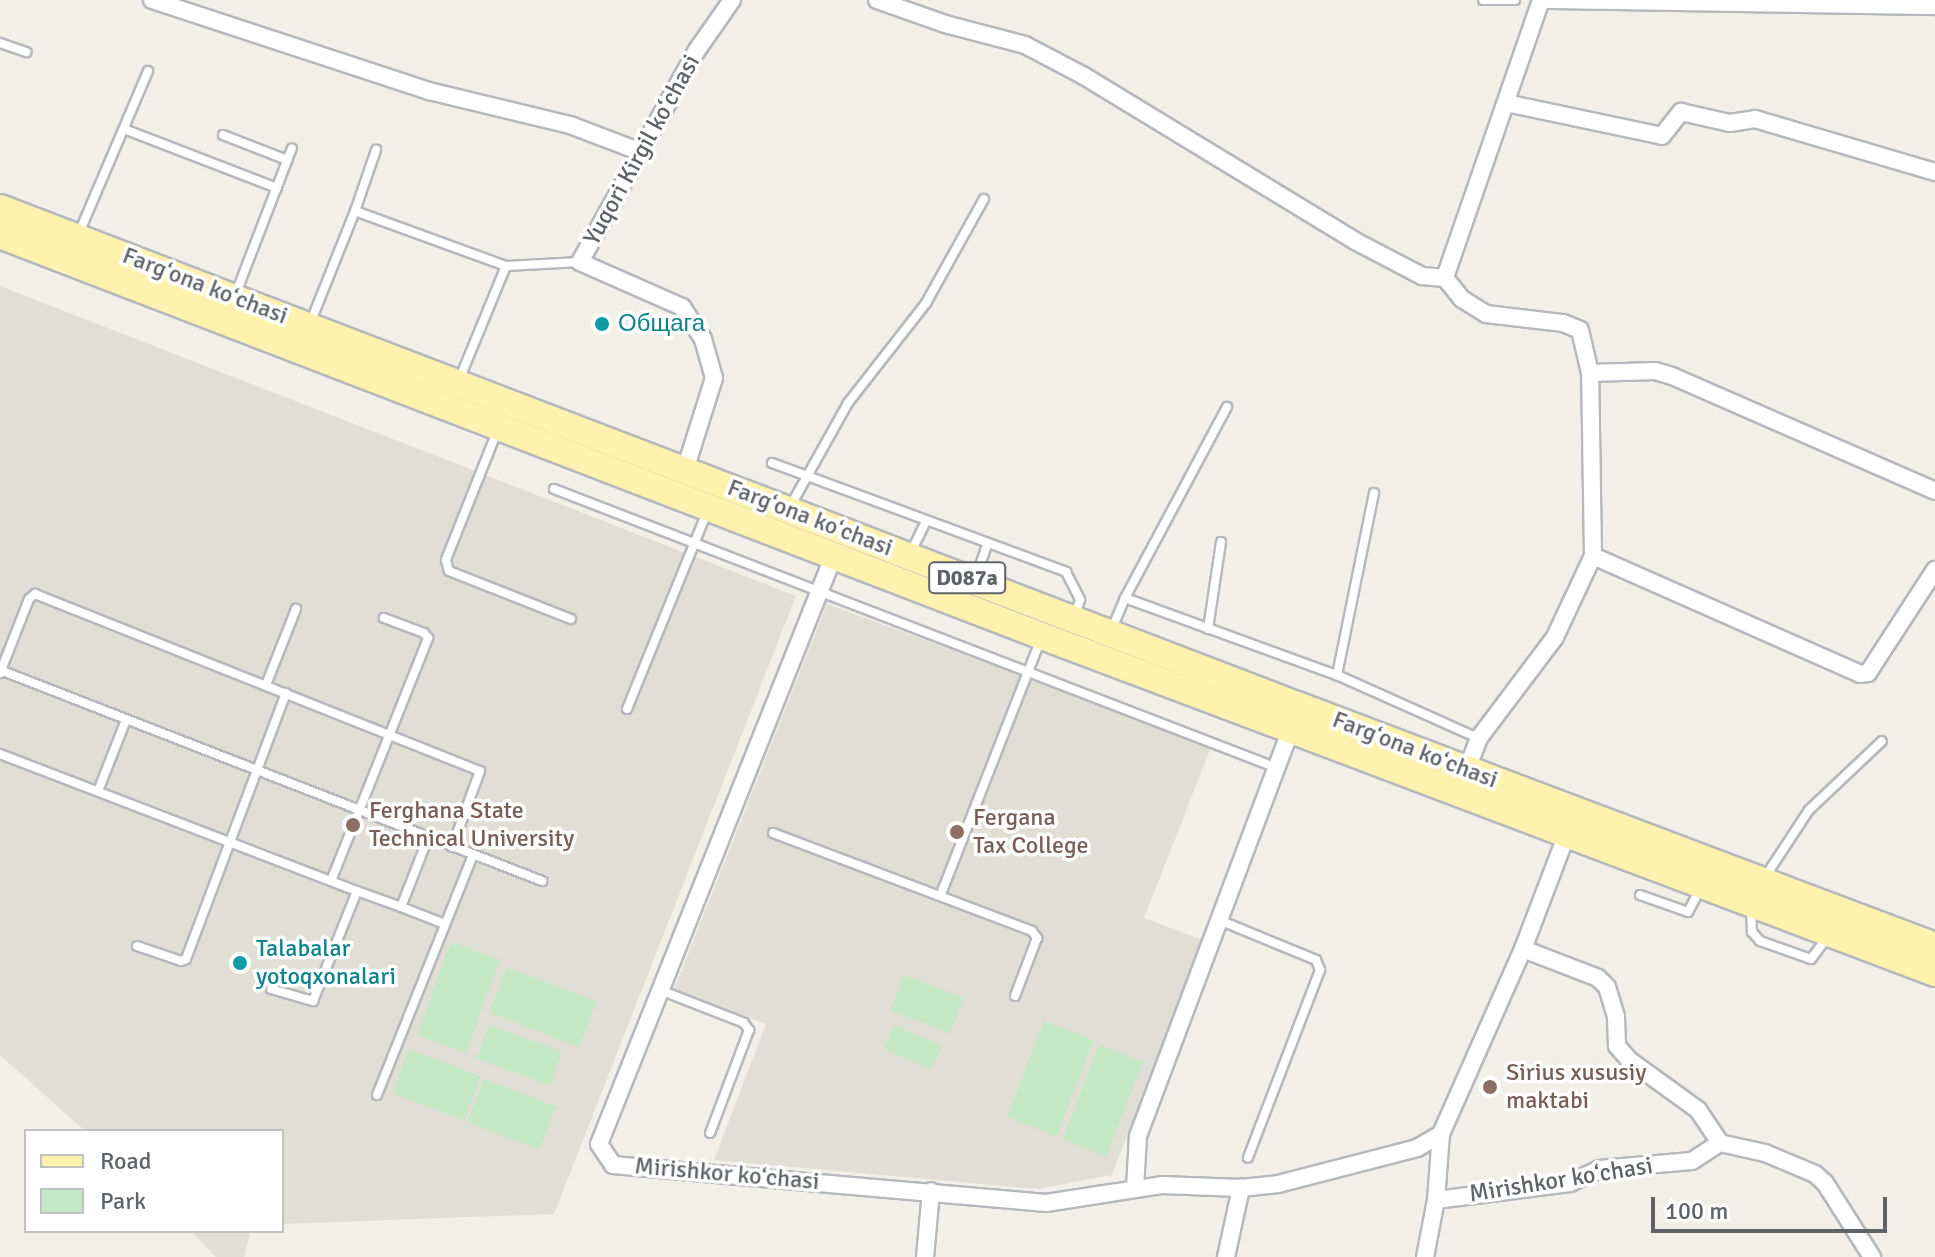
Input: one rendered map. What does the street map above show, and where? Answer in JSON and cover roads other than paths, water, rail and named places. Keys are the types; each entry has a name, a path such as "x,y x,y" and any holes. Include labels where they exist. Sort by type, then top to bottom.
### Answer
{"main road":[{"name":"Fargʻona koʻchasi","path":"0,208 909,556 930,578 1042,636 1291,730 1462,781 1567,834 1702,885 1756,892 1830,933 1935,973"},
{"name":"Fargʻona koʻchasi","path":"0,235 834,555 930,578 974,581 1110,633 1462,781 1756,892 1935,946"}],"street":[{"path":"152,0 429,91 570,125 641,152"},
{"name":"Yuqori Kirgil koʻchasi","path":"685,470 714,378 703,339 682,307 580,262 697,50 732,0"},
{"path":"877,0 945,24 1025,45 1084,76 1355,241 1422,276 1445,278 1462,299 1486,314 1563,323 1580,330 1590,373 1593,556 1555,637 1479,738 1462,781"},
{"path":"1445,278 1543,0 1935,6"},
{"path":"1506,103 1662,136 1681,112 1730,123 1755,119 1935,172"},
{"path":"1590,373 1641,371 1672,376 1935,491"},
{"name":"Mirishkor koʻchasi","path":"834,555 599,1144 613,1165 1046,1203 1162,1185 1241,1188 1278,1184 1417,1148 1441,1134"},
{"path":"1593,556 1860,674 1868,673 1935,570"},
{"path":"1135,1189 1138,1136 1291,730"},
{"path":"1425,1257 1436,1200 1441,1134 1523,949 1567,834"},
{"path":"1523,949 1598,978 1607,987 1616,1017 1617,1046 1629,1060 1698,1110 1720,1143 1765,1153 1815,1174 1825,1183 1872,1257"},
{"name":"Mirishkor koʻchasi","path":"1436,1200 1570,1183 1600,1169 1692,1161 1720,1143"},
{"path":"1226,1257 1241,1188"},
{"path":"925,1257 931,1191"}],"lane":[{"path":"1483,0 1515,0"},
{"path":"0,43 26,52"},
{"path":"77,237 148,71"},
{"path":"124,129 277,188"},
{"path":"223,135 287,160"},
{"path":"234,298 292,148"},
{"path":"309,326 376,150"},
{"path":"788,510 848,403 926,303 984,199"},
{"path":"355,211 506,266 580,262"},
{"path":"458,382 506,266"},
{"path":"1110,633 1125,598 1227,407"},
{"path":"500,426 446,560 449,571 571,619"},
{"path":"772,463 1066,572 1080,600 1073,619"},
{"path":"554,489 1277,768"},
{"path":"1337,675 1374,493"},
{"path":"627,709 709,507"},
{"path":"909,556 926,521"},
{"path":"1208,629 1221,542"},
{"path":"974,581 988,543"},
{"path":"452,847 480,771 35,594 29,599 0,671 428,838 542,881"},
{"path":"1125,598 1337,675 1479,738"},
{"path":"266,685 296,609"},
{"path":"331,881 428,638 424,633 384,618"},
{"path":"941,894 1042,636"},
{"path":"137,946 181,961 186,959 286,693"},
{"path":"98,791 126,720"},
{"path":"1756,892 1809,810 1882,741"},
{"path":"0,754 445,924"},
{"path":"773,833 941,894 1032,931 1037,938 1015,996"},
{"path":"401,907 428,838"},
{"path":"377,1095 473,855"},
{"path":"1640,895 1688,912 1702,885"},
{"path":"271,989 313,1001 357,891"},
{"path":"1219,920 1316,960 1320,970 1248,1158"},
{"path":"660,990 744,1023 749,1030 710,1133"}],"place":[{"name":"Общага","path":"602,324"},
{"name":"Ferghana State Technical University","path":"353,825"},
{"name":"Fergana Tax College","path":"957,832"},
{"name":"Talabalar yotoqxonalari","path":"240,963"},
{"name":"Sirius xususiy maktabi","path":"1490,1087"}]}
